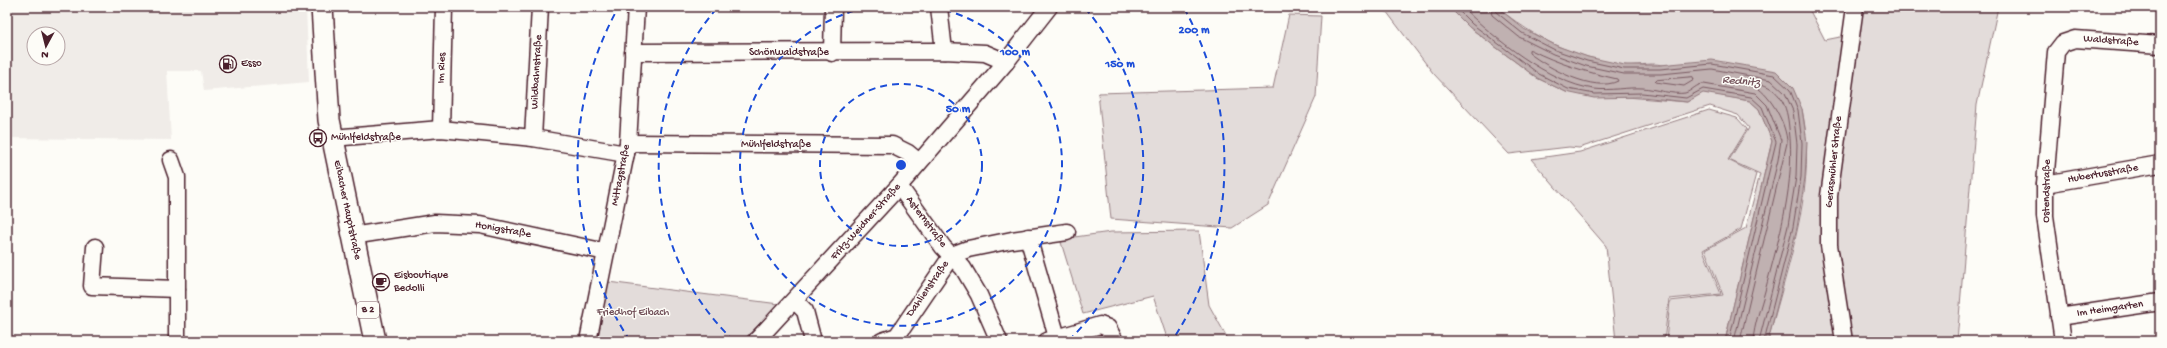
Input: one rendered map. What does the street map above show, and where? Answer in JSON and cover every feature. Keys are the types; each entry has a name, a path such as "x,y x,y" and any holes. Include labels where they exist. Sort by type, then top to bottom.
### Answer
{"main road":[{"name":"Eibacher Hauptstraße","path":"322,7 326,97 332,138 375,341"}],"street":[{"name":"Im Ries","path":"441,129 444,7"},
{"name":"Wildbahnstraße","path":"533,138 540,7"},
{"name":"Mittagstraße","path":"588,341 627,148 636,7"},
{"path":"832,53 833,7"},
{"path":"939,7 944,52"},
{"name":"Fritz-Weidner-Straße","path":"756,341 795,301 899,186 1006,62 1049,7"},
{"name":"Gerasmühler Straße","path":"1844,341 1829,245 1828,196 1855,7"},
{"name":"Waldstraße","path":"2063,43 2081,39 2160,45"},
{"name":"Ostendstraße","path":"2062,341 2046,230 2045,184 2055,59 2056,52 2063,43"},
{"name":"Schönwaldstraße","path":"633,52 984,53 1006,62"},
{"name":"Mühlfeldstraße","path":"332,138 441,129 627,148 892,145 908,153 919,162"},
{"path":"171,160 177,177 177,341"},
{"name":"Hubertusstraße","path":"2045,184 2160,164"},
{"name":"Asternstraße","path":"899,186 944,247 963,268 979,295 999,341"},
{"name":"Honigstraße","path":"352,236 435,223 480,225 606,252"},
{"name":"Dahlienstraße","path":"882,341 899,338 952,255 968,249 1028,237 1067,232"},
{"path":"1028,237 1052,339 1100,325 1108,328 1115,341"},
{"path":"95,247 92,286 177,289"},
{"path":"795,301 805,311 813,341"},
{"name":"Im Heimgarten","path":"2059,317 2160,302"}],"shaded area":[{"path":"7,7 306,7 309,82 204,91 201,71 167,71 171,140 7,138"}],"green space":[{"path":"1383,7 1449,7 1469,27 1537,78 1566,92 1687,102 1702,92 1750,101 1759,109 1772,141 1725,341 1666,341 1670,301 1723,295 1705,250 1746,228 1760,174 1729,160 1749,128 1738,115 1710,106 1579,148 1569,147 1509,154 1433,73"},
{"path":"1497,7 1808,7 1825,40 1855,34 1860,7 1998,7 1977,105 1957,341 1768,341 1788,268 1800,216 1804,190 1806,138 1802,109 1715,80 1662,65 1623,65 1587,57 1556,45 1526,29"},
{"path":"1289,15 1321,16 1316,97 1268,205 1232,228 1111,219 1098,93 1273,88"},
{"path":"1709,110 1737,118 1747,129 1728,160 1756,174 1741,229 1703,250 1721,294 1669,299 1664,341 1616,341 1606,246 1531,159 1580,152"},
{"path":"1199,231 1209,305 1229,341 1168,341 1153,296 1083,314 1060,239 1111,232"},
{"name":"Friedhof Eibach","path":"608,282 779,304 742,341 597,341"}],"water":[{"name":"Rednitz","path":"1449,7 1497,7 1524,29 1557,46 1588,57 1625,65 1660,65 1712,60 1776,71 1793,88 1802,109 1807,143 1805,178 1797,228 1768,341 1725,341 1772,141 1759,109 1750,101 1703,93 1687,102 1642,97 1594,98 1566,92 1537,78 1469,27"}],"place":[{"name":"Esso","path":"228,64"},
{"name":"Mühlfeldstraße","path":"318,138"},
{"name":"Eisboutique Bedolli","path":"381,282"}]}
